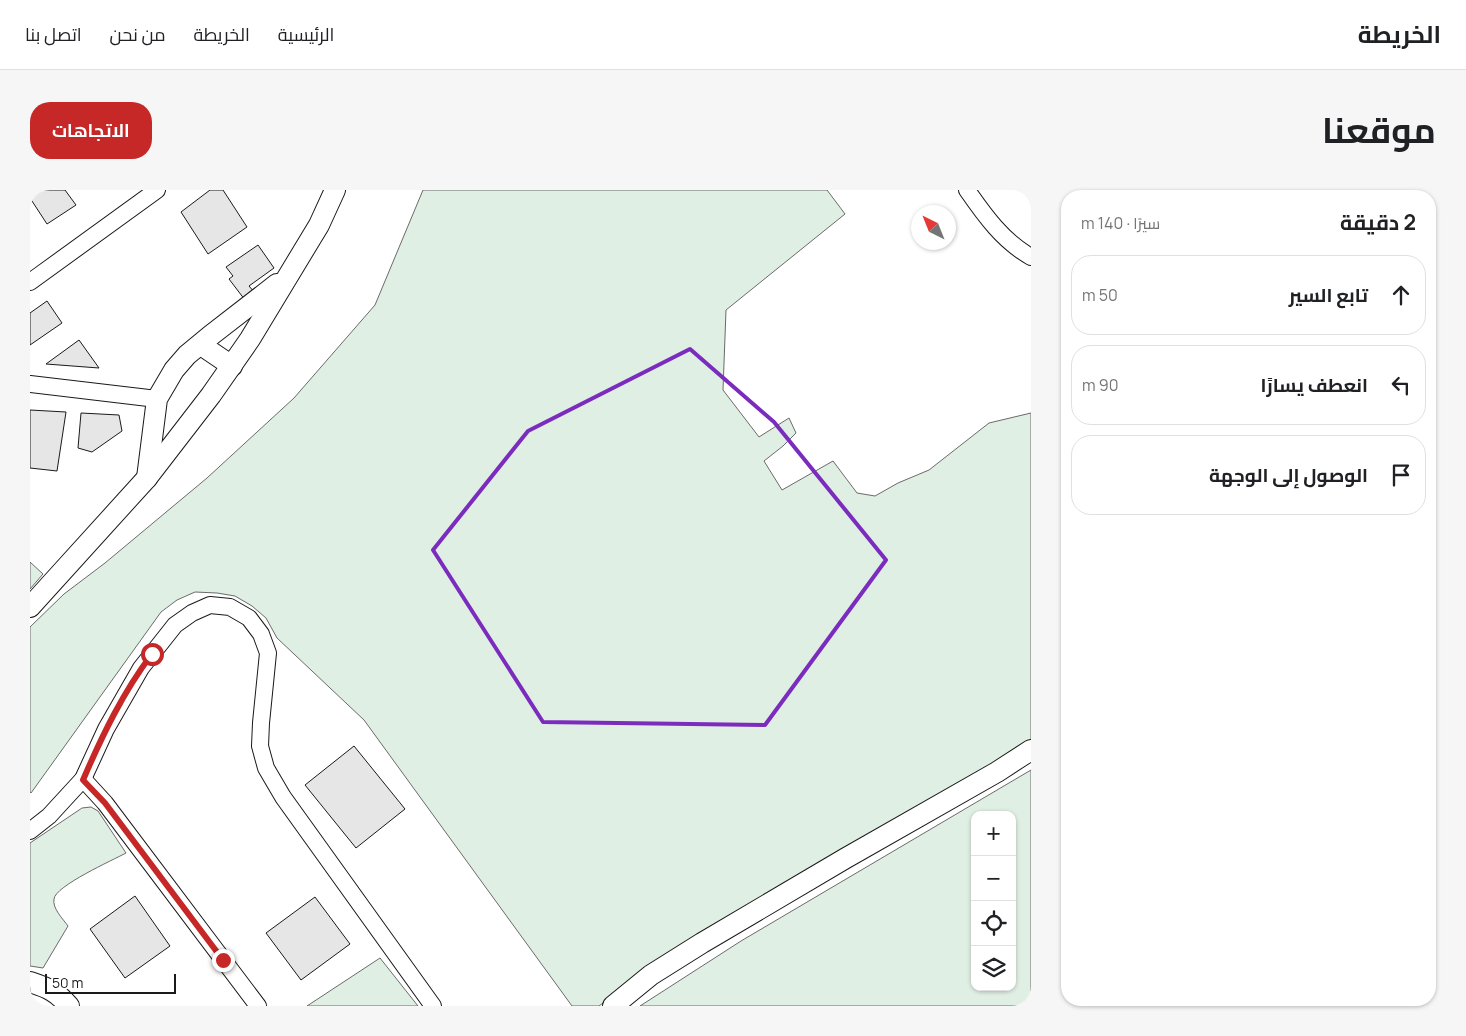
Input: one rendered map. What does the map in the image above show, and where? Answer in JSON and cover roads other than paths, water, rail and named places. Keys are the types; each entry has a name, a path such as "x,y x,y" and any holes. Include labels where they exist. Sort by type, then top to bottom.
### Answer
{"street":[{"path":"30,282 157,190"},
{"path":"30,607 147,478 232,366 319,225 335,190"},
{"path":"967,190 988,220 1000,233 1031,257"},
{"path":"147,478 157,399 174,370 187,355 287,276"},
{"path":"200,345 232,366"},
{"path":"30,384 157,399"},
{"path":"30,831 49,816 83,780 106,729 141,668 175,625 192,613 210,605 230,607 249,618 261,634 268,653 260,746 266,768 283,797 432,1006"},
{"path":"613,1006 650,975 702,943 997,772 1031,750"},
{"path":"83,780 105,803 258,1006"},
{"path":"30,982 45,986 69,1006"}]}
